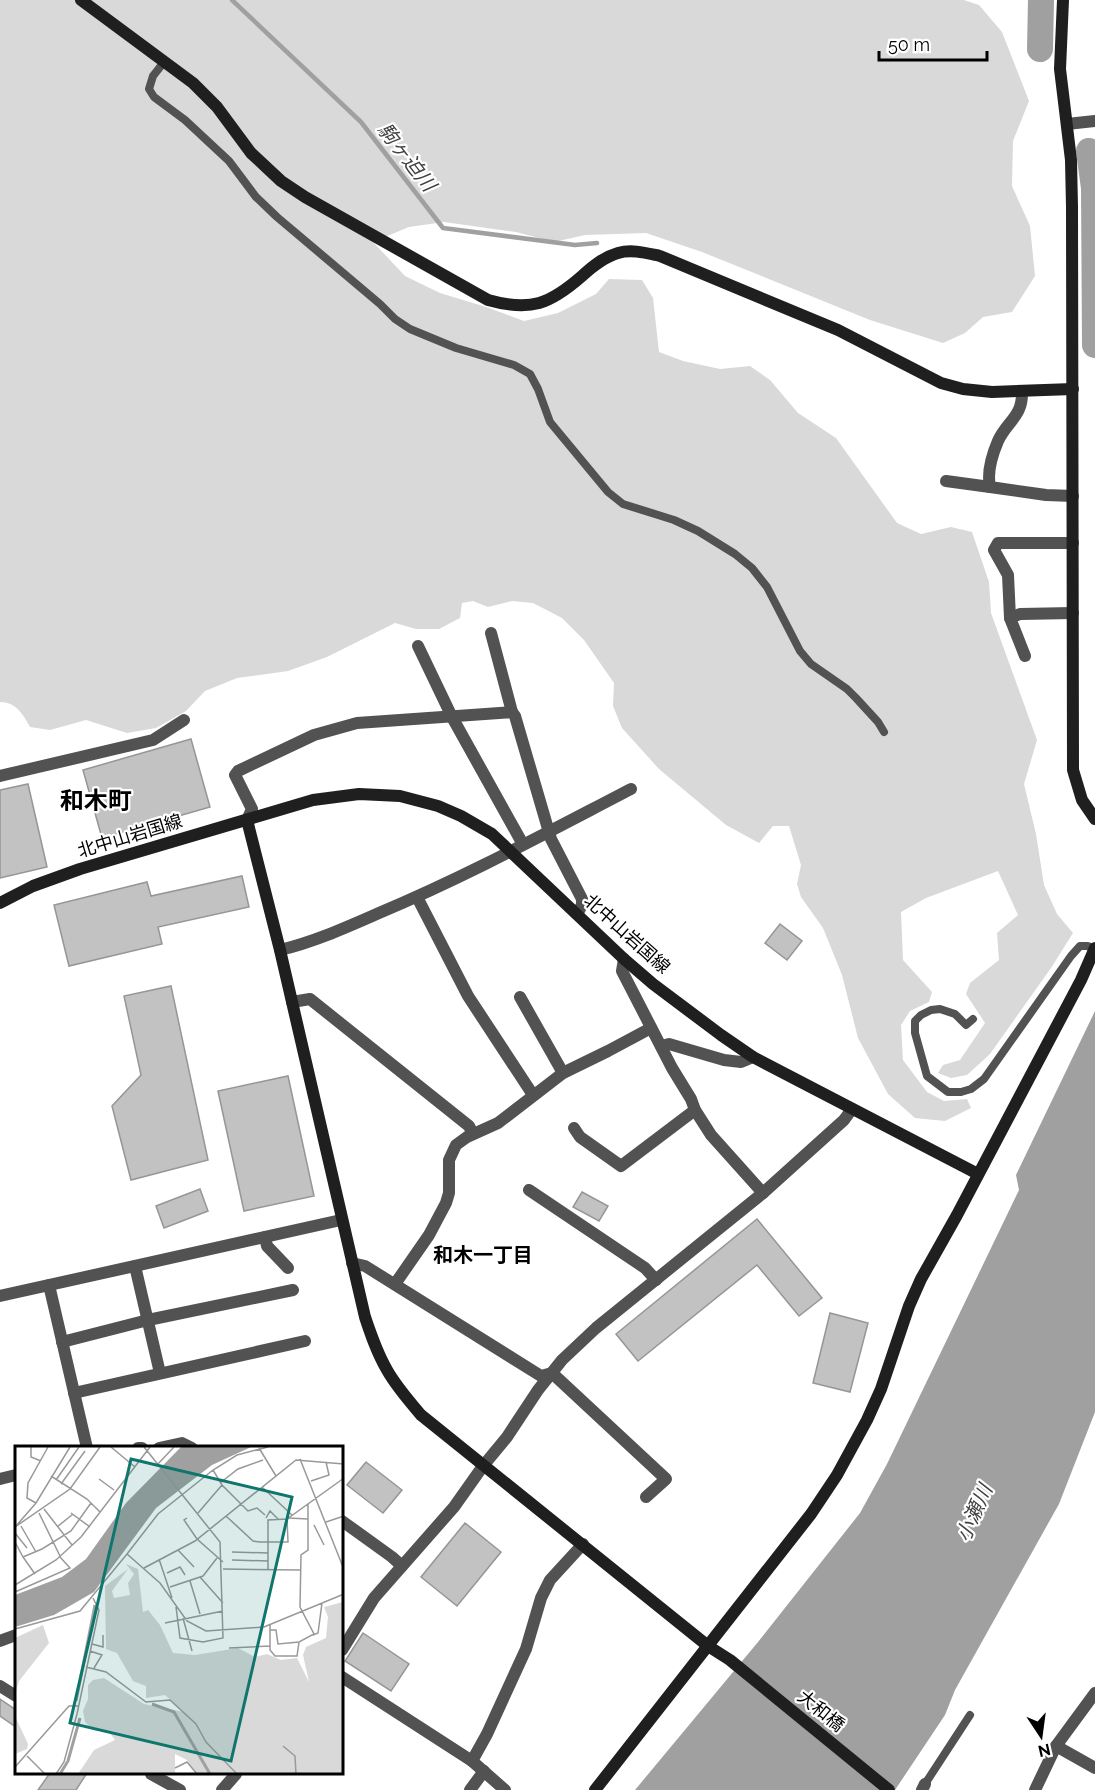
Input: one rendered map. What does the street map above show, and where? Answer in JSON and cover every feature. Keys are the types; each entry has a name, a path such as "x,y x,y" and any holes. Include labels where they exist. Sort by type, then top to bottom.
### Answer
{"street":[{"path":"81,0 193,83 217,107 251,153 281,181 305,197 488,300 508,305 528,306 550,300 605,258 620,252 639,251 660,256 838,330 941,383 963,389 992,392 1073,389"},
{"path":"1063,0 1060,69 1071,160 1072,207 1073,770 1082,800 1095,819"},
{"path":"1067,124 1095,121"},
{"path":"990,487 988,476 998,440 1019,412 1023,400 1022,391"},
{"path":"946,481 1046,495 1073,496"},
{"path":"1025,656 1010,618 1008,576 994,550 998,543 1073,543"},
{"path":"1010,618 1020,614 1073,613"},
{"path":"491,633 512,712 551,839 582,899 582,905 577,914"},
{"path":"418,646 452,717 520,838 517,848"},
{"path":"247,820 252,809 235,774 314,735 357,723 512,712"},
{"path":"0,776 153,740 184,720"},
{"path":"280,950 321,937 417,897 631,789"},
{"name":"北中山岩国線","path":"0,903 33,886 80,869 313,800 359,794 400,796 461,816 517,848 577,914 624,959 662,991 753,1057 978,1174"},
{"name":"大和橋","path":"247,820 280,950 365,1317 386,1369 421,1415 708,1646 730,1660 889,1790"},
{"path":"417,897 468,996 533,1095"},
{"path":"594,1790 811,1514 837,1475 881,1389 909,1305 921,1279 1081,980 1095,948"},
{"path":"624,959 622,971 695,1110 711,1135 764,1193"},
{"path":"520,997 563,1073"},
{"path":"292,1002 310,999 469,1126 473,1134"},
{"path":"394,1284 429,1235 446,1203 449,1193 449,1160 456,1145 473,1134 498,1123 563,1073 651,1028"},
{"path":"661,1046 669,1044 724,1060 741,1062 753,1057"},
{"path":"574,1128 580,1137 621,1166 695,1110"},
{"path":"344,1647 374,1598 454,1508 562,1360 596,1328 764,1193 852,1110"},
{"path":"529,1190 645,1268 656,1280"},
{"path":"0,1296 341,1220"},
{"path":"265,1237 267,1246 288,1268"},
{"path":"352,1263 365,1266 541,1376 552,1374"},
{"path":"135,1266 160,1373"},
{"path":"49,1286 87,1446"},
{"path":"62,1342 148,1320 293,1290"},
{"path":"74,1393 305,1341"},
{"path":"552,1374 666,1479 646,1497"},
{"path":"168,1446 182,1443 188,1446"},
{"path":"0,1479 15,1475"},
{"path":"344,1522 402,1566"},
{"path":"472,1761 492,1725 526,1649 541,1598 550,1580 583,1544"},
{"path":"0,1641 15,1635"},
{"path":"344,1678 472,1761 505,1790"},
{"path":"0,1686 15,1695"},
{"path":"1035,1790 1056,1746 1095,1693"},
{"path":"1056,1746 1095,1768"},
{"path":"470,1790 484,1771"},
{"path":"154,1775 180,1790"},
{"path":"222,1790 234,1775"}],"lane":[{"path":"164,62 153,76 149,88 153,97 185,120 229,161 256,197 278,218 395,319 456,348 514,365 530,374 550,422 608,492 623,504 674,520 698,531 735,554 752,568 767,587 805,658 847,689 878,722 884,732"},
{"path":"973,1019 966,1025 956,1014 940,1009 931,1010 915,1021 915,1034 927,1076 948,1092 971,1089 984,1079 1071,956 1080,946 1095,948"},
{"path":"923,1787 970,1715"}],"shaded area":[{"path":"0,0 964,0 979,5 1002,32 1029,101 1013,141 1012,186 1030,226 1035,276 1012,312 983,317 965,333 943,343 870,320 702,252 646,233 585,235 554,242 516,232 444,222 409,227 373,242 405,276 440,293 524,321 558,313 596,294 609,279 642,280 653,298 659,352 683,361 720,369 750,366 770,380 798,413 836,438 897,523 921,534 951,527 972,532 989,582 991,613 1037,740 1024,784 1036,834 1044,885 1057,914 1073,933 990,1054 967,1075 951,1078 938,1073 943,1065 960,1060 985,1023 966,994 970,983 999,960 997,933 1018,915 998,871 926,898 901,912 903,960 932,992 929,1002 910,1011 901,1025 903,1060 927,1092 944,1101 967,1099 971,1108 945,1121 915,1118 888,1094 858,1038 842,975 823,928 801,897 797,884 801,865 789,826 773,826 759,843 726,825 659,769 622,728 613,706 614,683 584,640 562,618 533,603 512,601 488,607 473,601 462,603 460,618 439,629 416,629 395,623 327,657 288,671 237,678 205,691 186,711 156,728 127,733 86,720 50,730 30,727 15,706 0,702"}],"water":[{"name":"小瀬川","path":"1095,1011 1095,1412 1059,1504 955,1690 945,1715 895,1790 635,1790 758,1642 860,1513 887,1464 1019,1190 1016,1175"}],"building":[{"path":"191,739 210,807 102,838 83,770"},
{"path":"28,784 47,867 0,878 0,790"},
{"path":"242,876 249,907 158,927 162,944 69,966 54,905 147,882 151,896"},
{"path":"780,924 802,941 787,960 765,943"},
{"path":"171,986 208,1160 131,1180 112,1106 141,1075 124,996"},
{"path":"288,1076 314,1196 244,1211 218,1091"},
{"path":"200,1189 208,1211 164,1228 156,1206"},
{"path":"582,1192 608,1206 599,1221 573,1207"},
{"path":"757,1219 822,1298 799,1316 757,1265 638,1361 616,1334"},
{"path":"830,1313 868,1323 850,1392 813,1383"},
{"path":"366,1462 402,1490 383,1513 347,1485"},
{"path":"465,1523 501,1552 457,1606 421,1577"},
{"path":"363,1633 409,1664 391,1691 345,1661"},
{"path":"0,1699 15,1709 15,1726 0,1716"},
{"path":"49,1775 86,1775 76,1790 38,1790"}],"waterway":[{"name":"駒ヶ迫川","path":"232,0 361,122 443,228 575,245 597,243"},
{"path":"1040,49 1041,0"},
{"path":"1089,151 1094,188 1095,345"}],"district":[{"name":"和木町","path":"96,801"},
{"name":"和木一丁目","path":"483,1255"}]}
